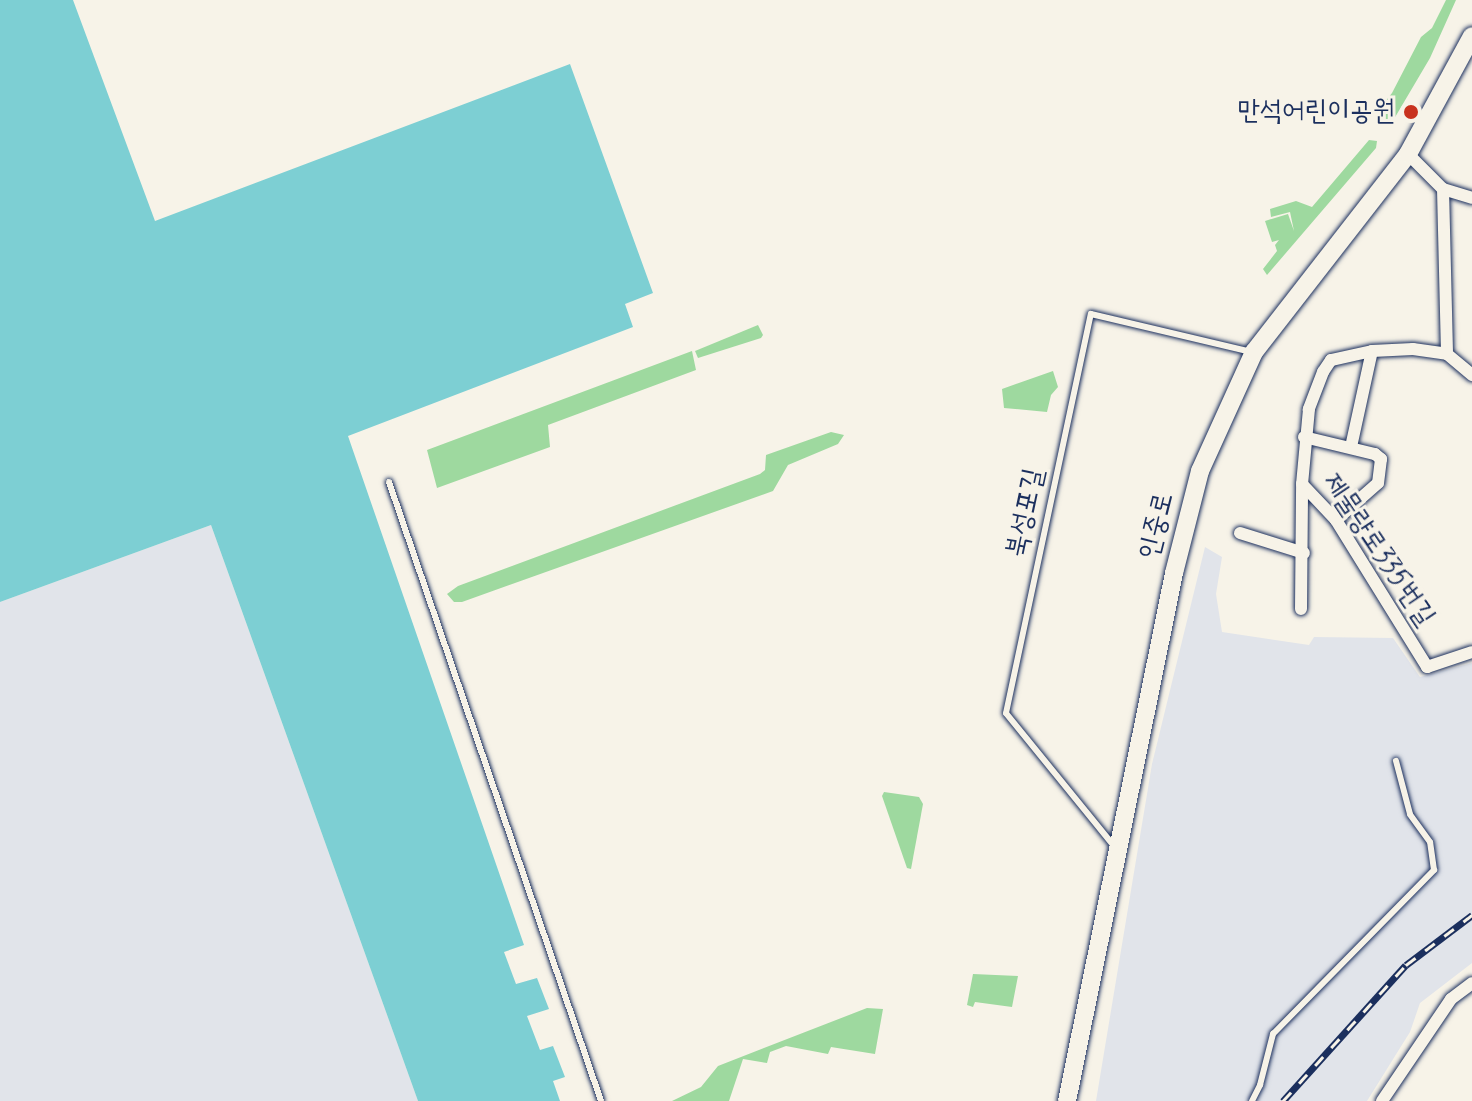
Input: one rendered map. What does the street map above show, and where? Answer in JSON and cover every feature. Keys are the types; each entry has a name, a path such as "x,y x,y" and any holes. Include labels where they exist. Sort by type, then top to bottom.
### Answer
{"main road":[{"name":"인중로","path":"1067,1101 1174,573 1200,471 1254,352 1408,154 1466,66 1472,36"}],"street":[{"path":"1408,154 1443,189 1472,198"},
{"path":"1443,189 1447,354 1472,375"},
{"name":"제물량로335번길","path":"1447,354 1413,349 1372,351 1331,360 1309,409 1302,484 1336,520 1427,667 1472,652"},
{"name":"제물량로335번길","path":"1351,447 1372,351"},
{"path":"1304,437 1375,454 1383,466 1378,483 1336,520"},
{"path":"1301,609 1304,553 1302,484"},
{"path":"1240,533 1304,553"},
{"path":"1382,1101 1451,999 1472,983"}],"lane":[{"name":"북성포길","path":"1116,849 1006,713 1091,314 1254,352"},
{"path":"389,482 601,1101"},
{"path":"1252,1101 1260,1085 1273,1034 1434,870 1430,842 1410,814 1396,761"}],"shaded area":[{"path":"211,525 418,1101 0,1101 0,602"},
{"path":"1205,547 1222,557 1216,594 1222,632 1309,645 1314,637 1393,638 1420,677 1472,663 1472,963 1420,1003 1410,1032 1367,1101 1096,1101 1152,764"}],"green space":[{"path":"1446,0 1456,0 1430,58 1394,119 1383,124 1376,113 1392,93 1421,37 1432,28"},
{"path":"1369,140 1377,141 1376,148 1267,275 1263,269 1277,251 1275,245 1279,240 1272,242 1265,221 1288,214 1294,231 1290,212 1271,217 1270,209 1296,201 1312,207"},
{"path":"758,325 763,335 761,338 698,358 695,351"},
{"path":"692,351 696,370 548,425 550,447 437,488 427,450"},
{"path":"1053,371 1058,387 1051,395 1047,412 1004,408 1002,389"},
{"path":"831,432 844,435 838,444 788,465 773,491 462,602 454,602 447,594 458,586 760,474 765,470 766,455"},
{"path":"884,792 919,797 923,804 911,869 907,868 882,796"},
{"path":"973,974 1018,976 1012,1007 975,1002 973,1007 967,1005"},
{"path":"867,1008 883,1009 875,1054 831,1047 828,1054 786,1046 770,1052 767,1063 743,1059 729,1101 672,1101 701,1087 718,1066"}],"water":[{"path":"0,0 73,0 155,221 570,64 653,293 625,304 633,327 348,436 524,945 504,952 516,984 537,978 549,1009 527,1016 540,1050 553,1046 565,1077 553,1081 560,1101 418,1101 211,525 0,602"}],"railway":[{"path":"1283,1101 1406,965 1472,915"}],"place":[{"name":"만석어린이공원","path":"1411,112"}]}
